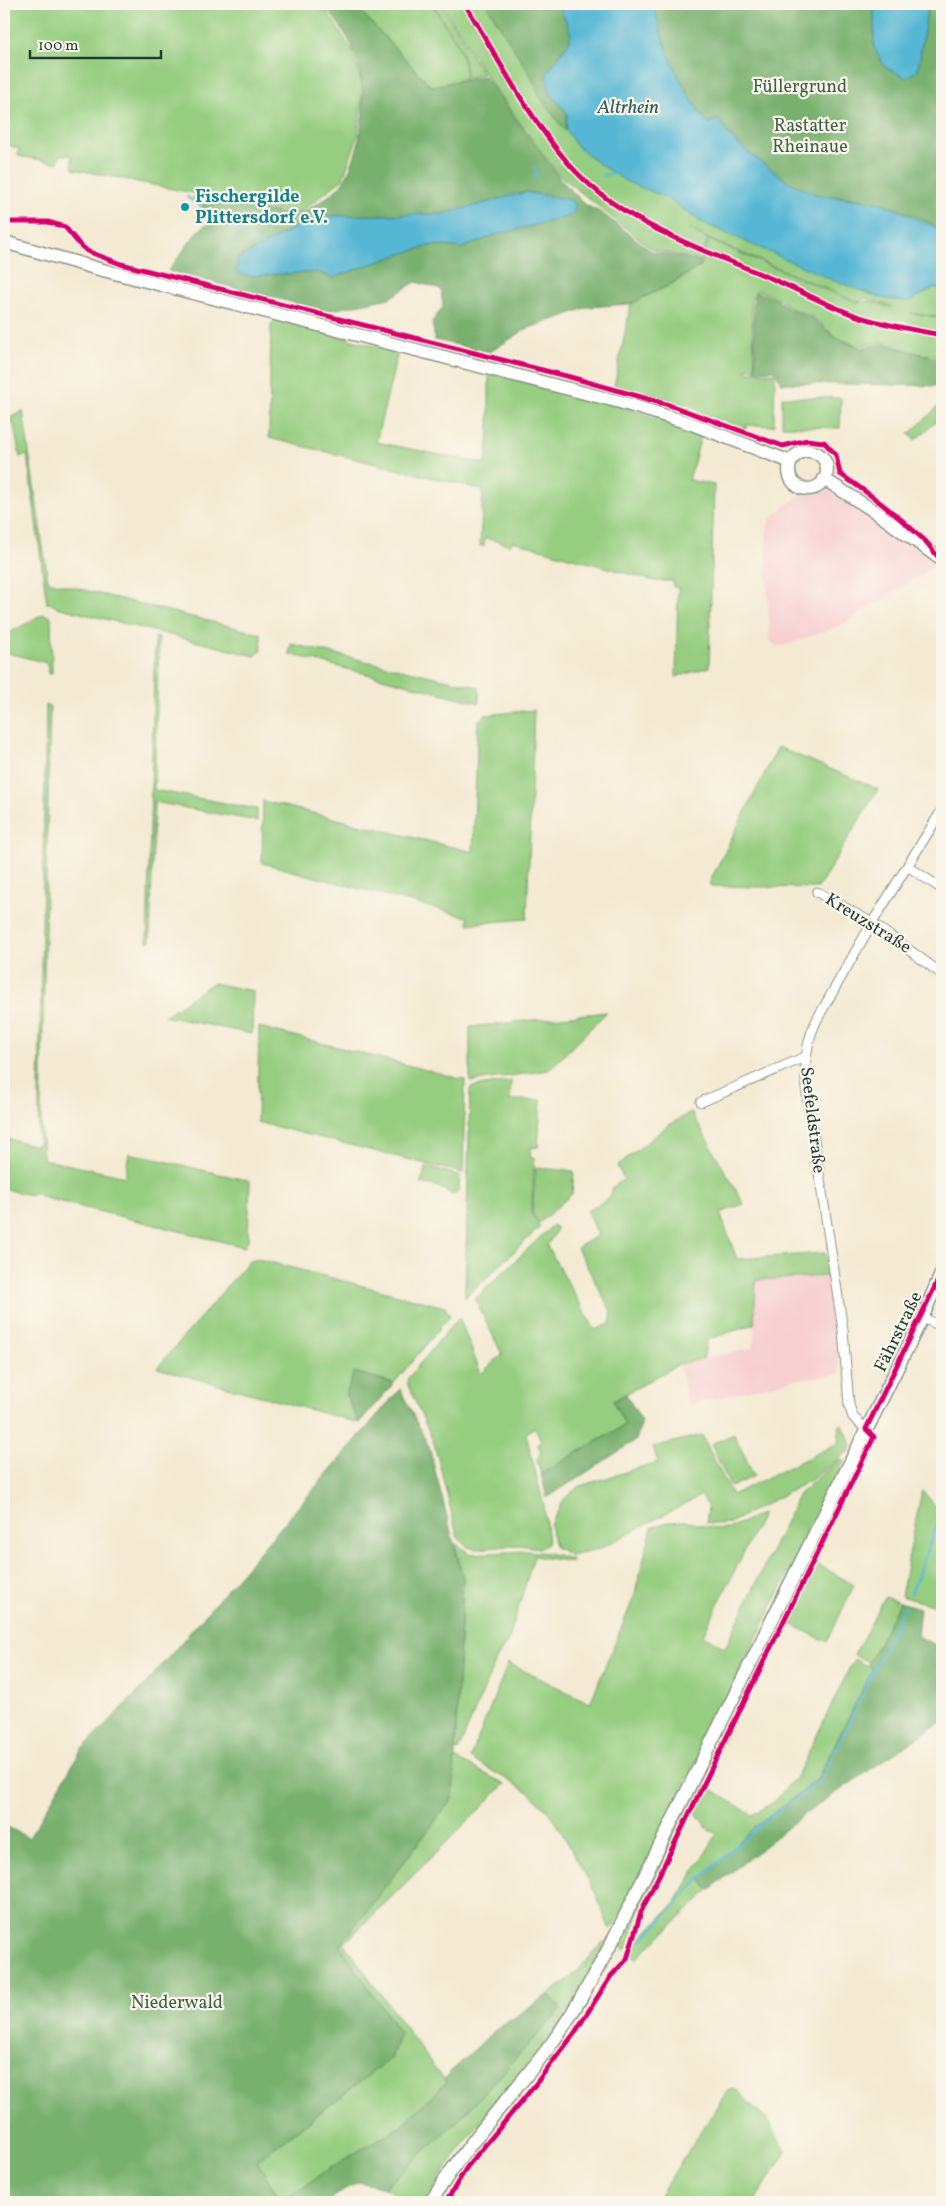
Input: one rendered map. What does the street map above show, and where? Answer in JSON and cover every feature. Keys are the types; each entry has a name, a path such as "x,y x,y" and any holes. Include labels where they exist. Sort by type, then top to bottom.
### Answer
{"main road":[{"path":"4,242 218,300 620,402 689,423 791,462"},
{"path":"830,482 809,488 798,485 789,473 791,462 800,452 814,452 825,461 830,482 942,560"},
{"name":"Fährstraße","path":"431,2202 463,2154 547,2049 586,1989 611,1944 922,1318 942,1272"}],"street":[{"name":"Seefeldstraße","path":"866,1430 853,1417 849,1405 843,1330 806,1094 805,1057 814,1024 872,923 909,867 942,810"},
{"path":"909,867 942,889"},
{"name":"Kreuzstraße","path":"818,892 872,923 942,974"},
{"path":"701,1102 805,1057"},
{"path":"922,1318 942,1326"}],"shaded area":[{"path":"821,490 834,492 863,510 931,559 932,564 929,570 839,626 787,645 776,646 769,640 766,533 770,519 798,496"},
{"path":"830,1276 840,1374 793,1380 688,1405 679,1364 753,1348 756,1280"}],"green space":[{"path":"4,4 322,4 352,50 363,88 358,135 343,179 298,214 73,169 71,155 60,155 58,163 18,156 19,148 4,145"},
{"path":"324,4 354,4 431,87 484,76 561,180 586,205 602,213 651,251 701,262 700,266 670,284 630,304 588,307 526,329 490,352 435,340 432,322 443,307 441,289 416,282 389,298 327,311 168,271 197,232 207,224 210,217 203,205 194,199 194,196 297,216 330,195 345,179 352,165 361,132 363,97 361,80 358,64 350,43 344,31","holes":["526,192 570,200 575,204 570,216 495,235 463,248 433,245 397,255 332,278 317,272 250,276 276,237 302,224 327,216 443,214"]},
{"path":"353,4 433,4 459,47 465,79 431,86"},
{"path":"434,4 441,4 483,74 466,78 463,55"},
{"name":"Rastatter Rheinaue","path":"443,4 942,4 942,361 937,355 920,354 880,342 859,346 836,337 813,317 791,308 778,298 756,290 751,302 755,370 747,369 747,372 775,373 774,426 747,425 746,429 614,386 631,304 670,285 701,266 709,240 857,303 867,301 892,307 865,298 858,302 709,239 688,228 708,239 701,261 652,249 559,175 491,84"},
{"path":"486,4 559,4 571,34 569,42 559,54 550,93 567,113 565,131 540,97 531,76"},
{"name":"Füllergrund","path":"654,4 874,4 874,48 918,70 928,4 942,4 942,230 910,214 887,206 853,198 819,195 802,189 776,174 750,155 721,123 708,123 690,98 674,67 667,51"},
{"path":"756,292 776,299 790,309 812,318 836,338 860,348 881,344 937,358 942,365 942,386 781,383 775,370 756,371 753,303"},
{"path":"276,320 398,352 376,442 486,464 489,433 489,373 605,401 702,433 689,480 714,485 709,667 676,677 678,587 673,587 673,581 654,581 512,541 511,545 485,538 484,546 480,546 483,490 269,438 271,324"},
{"path":"782,397 841,398 840,428 782,426"},
{"path":"942,403 942,424 938,420 915,440 909,434"},
{"path":"23,411 48,581 261,634 261,651 255,656 56,607 50,603 47,604 27,455 20,457 13,421 4,426 4,421"},
{"path":"43,614 51,617 52,674 48,674 47,663 4,652 4,636"},
{"path":"155,637 159,637 154,790 257,809 257,821 154,802 150,942 147,942"},
{"path":"291,644 479,687 479,703 289,654"},
{"path":"46,705 50,707 41,1118 43,1159 125,1177 129,1153 250,1181 248,1240 244,1247 41,1197 36,1192 31,1195 4,1189 4,1138 38,1146"},
{"path":"534,710 527,919 468,924 468,917 262,863 263,801 473,852 478,720 482,719 485,715"},
{"path":"778,747 878,789 818,888 711,886 710,881"},
{"path":"213,983 253,991 252,1034 164,1016"},
{"path":"607,1012 549,1070 470,1082 470,1027"},
{"path":"259,1027 465,1080 463,1173 257,1122"},
{"path":"511,1081 510,1100 541,1100 538,1147 531,1148 530,1157 535,1158 531,1214 540,1227 465,1298 470,1090 471,1087"},
{"path":"691,1112 744,1204 720,1213 737,1259 825,1253 830,1276 756,1280 754,1324 707,1340 703,1359 679,1364 613,1401 625,1425 541,1474 537,1460 541,1452 538,1445 541,1440 534,1427 526,1434 544,1506 548,1544 540,1548 519,1545 476,1549 468,1547 458,1538 434,1443 407,1383 408,1378 459,1317 481,1374 502,1354 475,1299 553,1225 557,1229 547,1246 595,1330 610,1324 612,1313 577,1248 598,1235 587,1211 609,1198 613,1187 624,1179 617,1166 666,1127"},
{"path":"427,1166 460,1176 459,1191 453,1195 436,1186 420,1183"},
{"path":"536,1168 574,1171 572,1194 539,1223 532,1214"},
{"path":"258,1259 445,1307 450,1316 394,1383 354,1372 346,1395 359,1423 157,1368 248,1262"},
{"path":"354,1372 394,1383 359,1423 346,1395"},
{"name":"Niederwald","path":"400,1389 429,1447 463,1579 453,1797 340,1946 400,2033 391,2058 257,2161 281,2201 343,2160 400,2127 446,2083 444,2078 494,2031 549,1994 561,2009 463,2116 384,2188 358,2182 326,2202 4,2202 4,1825 29,1838 82,1749 142,1688"},
{"path":"626,1394 642,1422 636,1440 547,1498 541,1474 625,1425 613,1401"},
{"path":"840,1425 843,1425 852,1445 849,1451 811,1480 730,1523 716,1524 706,1522 708,1508 702,1495 599,1549 570,1555 555,1547 550,1525 565,1498 580,1486 658,1462 653,1447 702,1435 732,1495 838,1443"},
{"path":"734,1434 754,1476 731,1487 711,1444"},
{"path":"869,1439 870,1442 639,1912 627,1949 624,1949 618,1942"},
{"path":"840,1459 844,1461 614,1927 609,1928 596,1894 556,1822 545,1808 527,1791 470,1758 508,1663 590,1703 634,1597 652,1527 668,1522 684,1521 719,1529 729,1528 763,1513 703,1635 725,1648 799,1494"},
{"path":"922,1490 942,1514 942,1608 901,1596"},
{"path":"455,1543 470,1554 526,1551 548,1553 572,1559 572,1562 534,1556 509,1639 497,1658 458,1751 455,1750 463,1579"},
{"path":"819,1565 854,1585 827,1642 787,1622 813,1567"},
{"path":"885,1597 900,1602 869,1662 854,1655"},
{"path":"900,1602 920,1608 917,1636 942,1648 942,1721 805,1814 709,1890 700,1879 753,1829 817,1780 873,1669 867,1666"},
{"path":"854,1659 873,1669 817,1780 753,1829 700,1879 709,1890 636,1959 632,1955 635,1944 675,1903 717,1834 707,1828 693,1809 705,1785 752,1815 774,1802 798,1774"},
{"path":"455,1758 505,1784 344,1944 446,2083 400,2127 343,2160 281,2201 257,2161 391,2058 400,2033 340,1946 453,1798"},
{"path":"604,1941 602,1949 562,2021 461,2147 425,2202 413,2202 384,2188 463,2116 561,2009 549,1994 573,1976"},
{"path":"734,2088 769,2122 786,2152 754,2202 655,2202 729,2089"}],"water":[{"name":"Altrhein","path":"559,4 654,4 667,51 674,67 690,98 708,123 717,120 722,123 731,138 751,155 787,181 815,194 882,203 942,230 942,289 934,288 908,302 881,298 835,281 701,222 665,197 627,182 598,163 575,144 566,130 567,113 550,93 546,74 569,42 571,34"},
{"path":"874,4 928,4 918,70 906,78 885,67 874,48"},
{"path":"526,192 570,200 575,204 575,211 570,216 495,235 463,248 433,245 397,255 332,278 317,272 250,276 237,273 238,259 302,224 327,216 443,214"}],"waterway":[{"path":"534,167 537,178"},
{"path":"603,175 617,173"},
{"path":"187,197 240,233 263,246"},
{"path":"911,1594 940,1516"},
{"path":"641,1942 695,1883 757,1828 820,1781 905,1606"}],"cycle path":[{"path":"465,4 513,85 553,145 588,184 610,201 634,217 684,242 845,312 888,325 942,335"},
{"path":"4,222 48,222 65,227 87,251 121,264 570,377 669,405 783,446 807,440 824,442 836,455 840,474 872,496 902,521 925,541 942,560"},
{"path":"446,2202 467,2167 531,2090 574,2034 611,1976 627,1959 641,1912 874,1437 866,1429 942,1272"}],"place":[{"name":"Fischergilde Plittersdorf e.V.","path":"185,207"}]}
